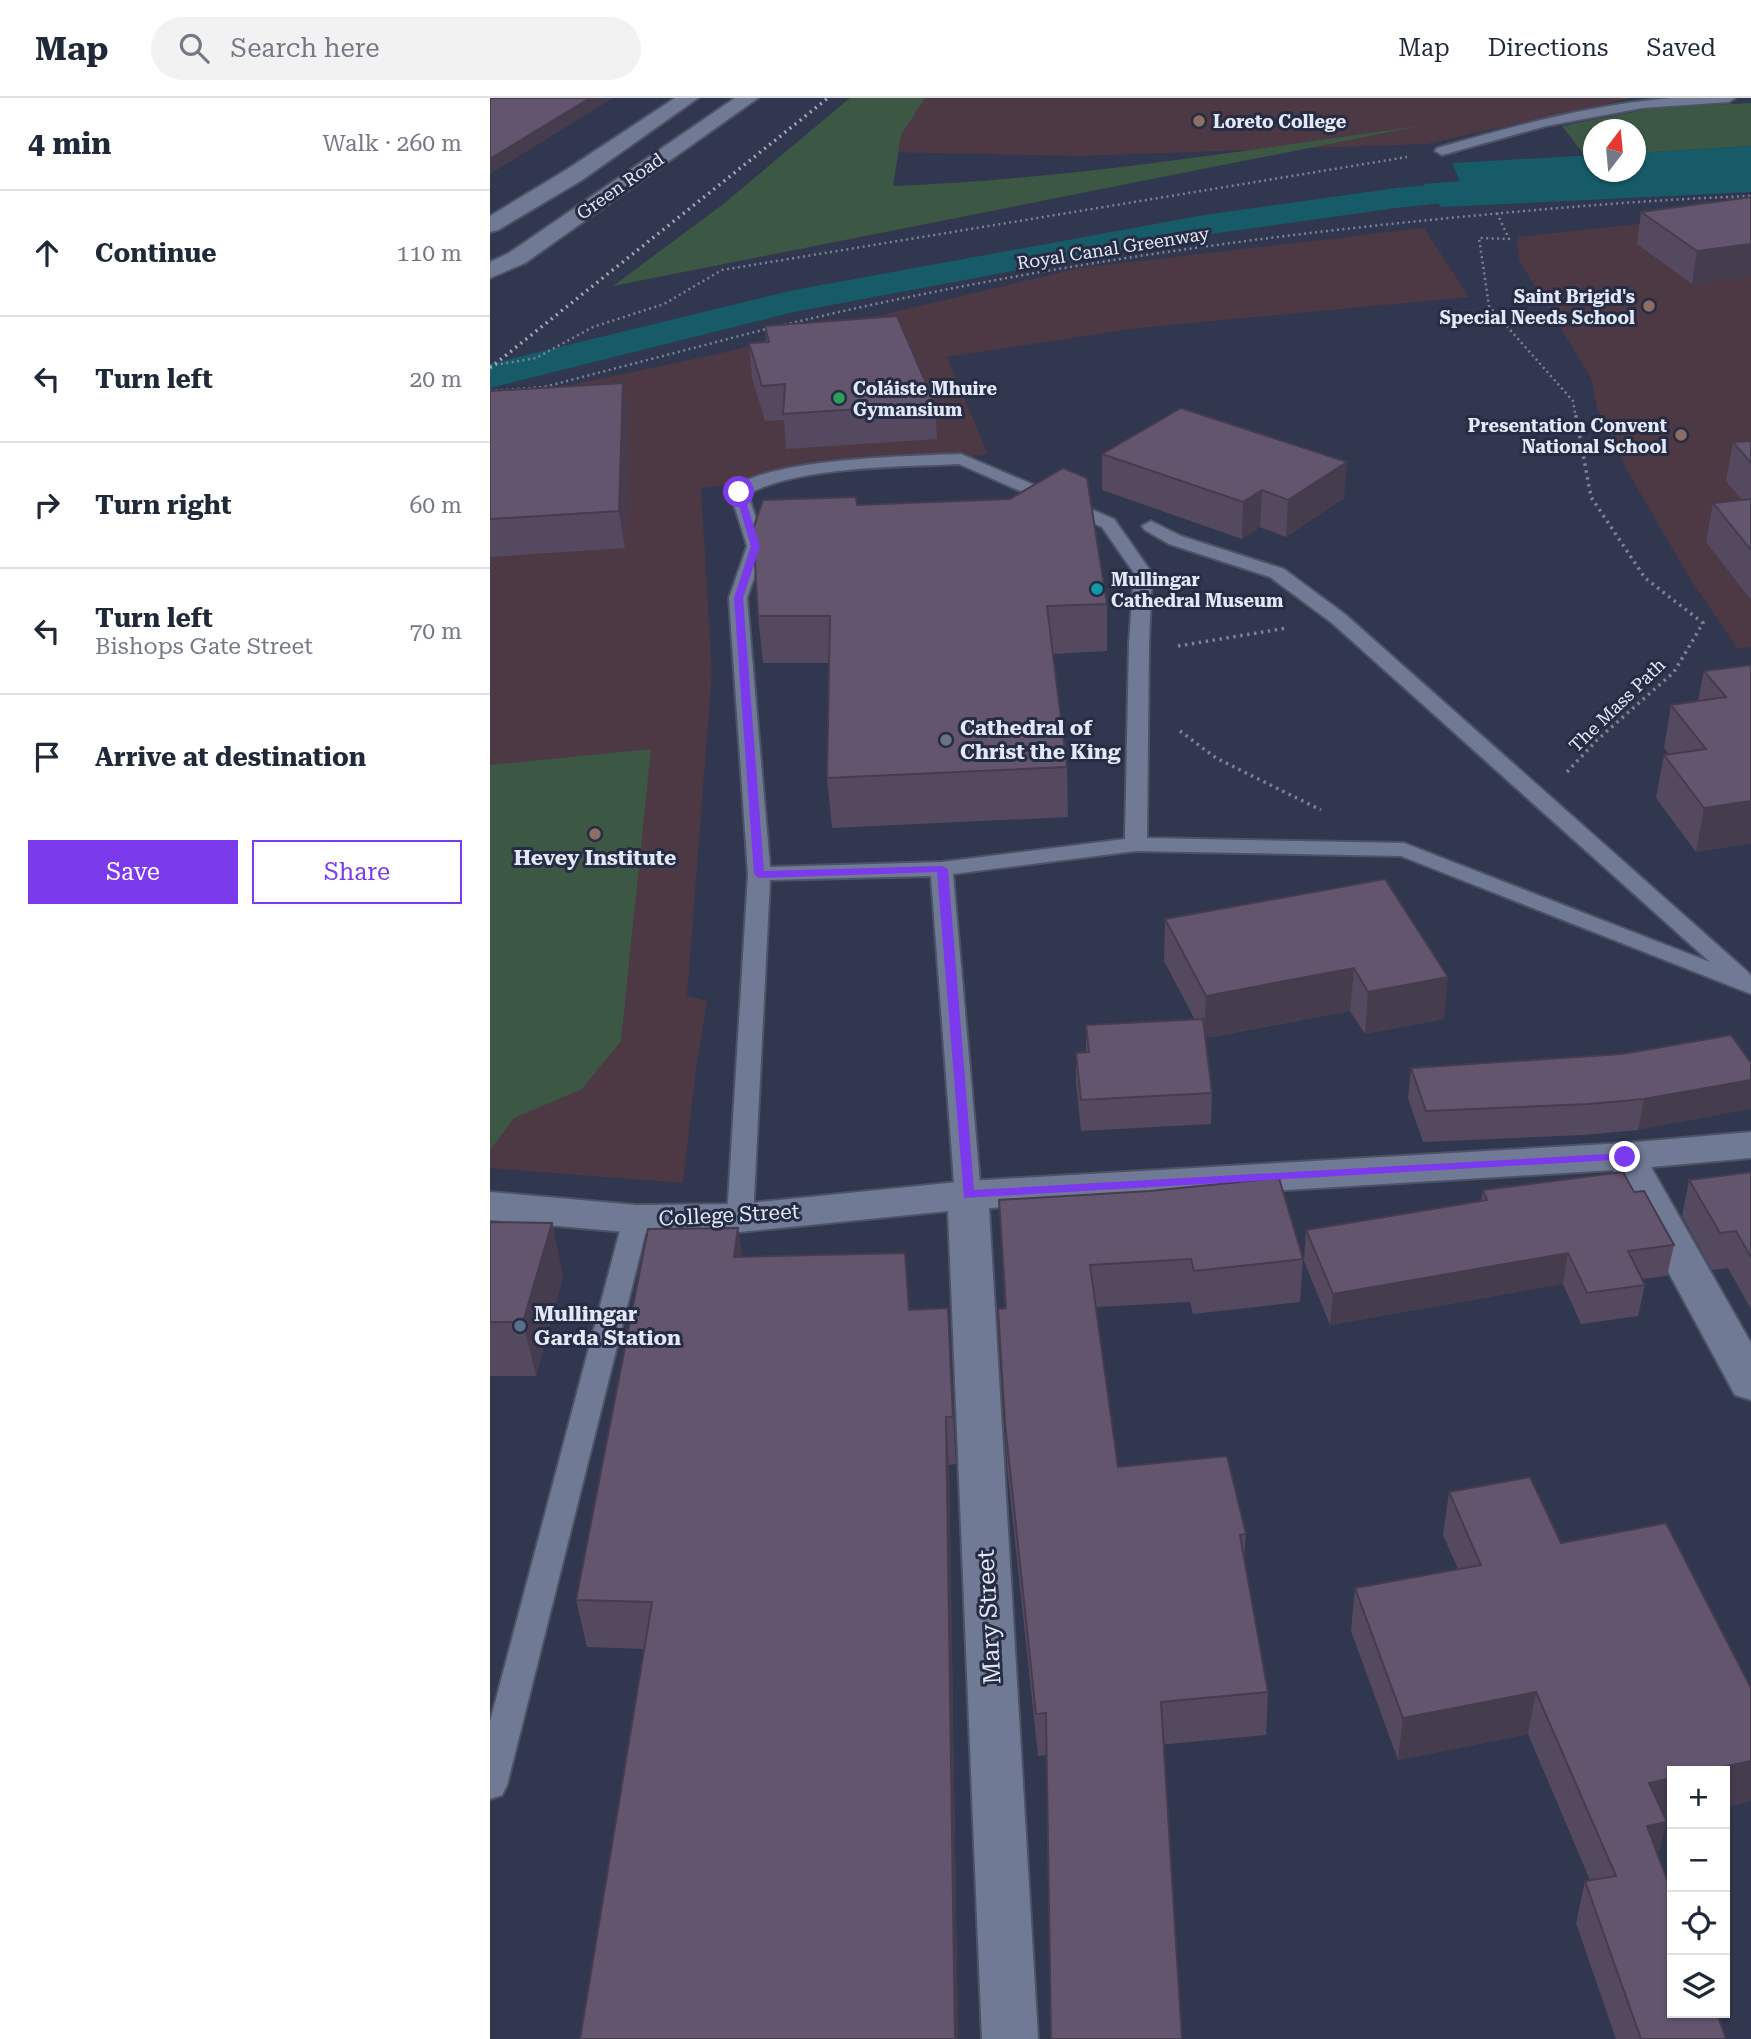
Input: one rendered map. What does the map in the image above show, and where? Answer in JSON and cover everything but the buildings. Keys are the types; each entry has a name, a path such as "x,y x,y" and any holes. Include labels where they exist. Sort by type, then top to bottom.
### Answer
{"street":[{"name":"Green Road","path":"490,225 574,175 688,98"},
{"name":"Green Road","path":"490,271 517,257 748,98"},
{"name":"College Street","path":"490,1206 636,1219 740,1218 968,1195 1625,1157 1751,1145"},
{"path":"1625,1157 1751,1383"},
{"name":"Mary Street","path":"968,1195 1010,2039"}],"lane":[{"path":"1442,152 1544,122 1642,104 1729,98"},
{"path":"740,1218 759,874 738,598 756,546 739,492 765,478 862,464 961,459 1108,523 1143,573 1139,643 1136,844"},
{"path":"1152,526 1175,540 1277,573 1339,619 1751,987"},
{"path":"759,874 942,869 1136,844 1404,850 1751,987"},
{"path":"942,869 968,1195"},
{"path":"490,1786 636,1219"}],"path":[{"path":"490,366 536,358 593,327 664,304 722,270 1442,152"},
{"name":"Royal Canal Greenway","path":"490,390 544,387 816,317 1089,262 1349,227 1497,213 1751,195"},
{"name":"The Mass Path","path":"1497,213 1509,239 1479,238 1489,306 1573,401 1591,497 1645,578 1703,623 1674,673 1597,740 1562,778"},
{"path":"1139,643 1168,647 1339,619"},
{"path":"1179,721 1180,734 1216,758 1329,813"}],"shaded area":[{"path":"850,98 925,98 901,135 893,186 1091,170 1420,126 613,286 722,205"},
{"name":"Loreto College","path":"900,98 1632,98 1427,144 1079,156 825,151"},
{"path":"1751,103 1751,146 1646,152 1646,119 1598,119 1654,108"},
{"path":"1583,122 1583,153 1562,126"},
{"path":"1751,146 1751,192 1441,207 1424,184 1460,181 1452,163 1583,156 1583,182 1646,182 1646,152"},
{"path":"1751,212 1751,647 1738,649 1690,579 1628,472 1597,408 1591,378 1519,260 1517,237"},
{"name":"Hevey Institute","path":"1424,228 1469,297 1138,328 947,357 988,454 701,488 712,672 687,996 707,1001 683,1183 490,1168 490,402 717,354 1079,268"},
{"path":"651,749 621,1041 582,1089 514,1118 490,1150 490,765"}],"waterway":[{"path":"490,376 794,301 1204,225 1396,198 1514,187"}],"railway":[{"path":"490,368 828,98"}],"place":[{"name":"Loreto College","path":"1199,121"},
{"name":"Saint Brigid's Special Needs School","path":"1649,306"},
{"name":"Coláiste Mhuire Gymansium","path":"839,398"},
{"name":"Presentation Convent National School","path":"1681,435"},
{"name":"Mullingar Cathedral Museum","path":"1097,589"},
{"name":"Cathedral of Christ the King","path":"946,740"},
{"name":"Hevey Institute","path":"595,834"},
{"name":"Mullingar Garda Station","path":"520,1326"}],"route":[{"path":"739,492 756,546 738,598 759,874 942,869 968,1195 1625,1157"}]}
